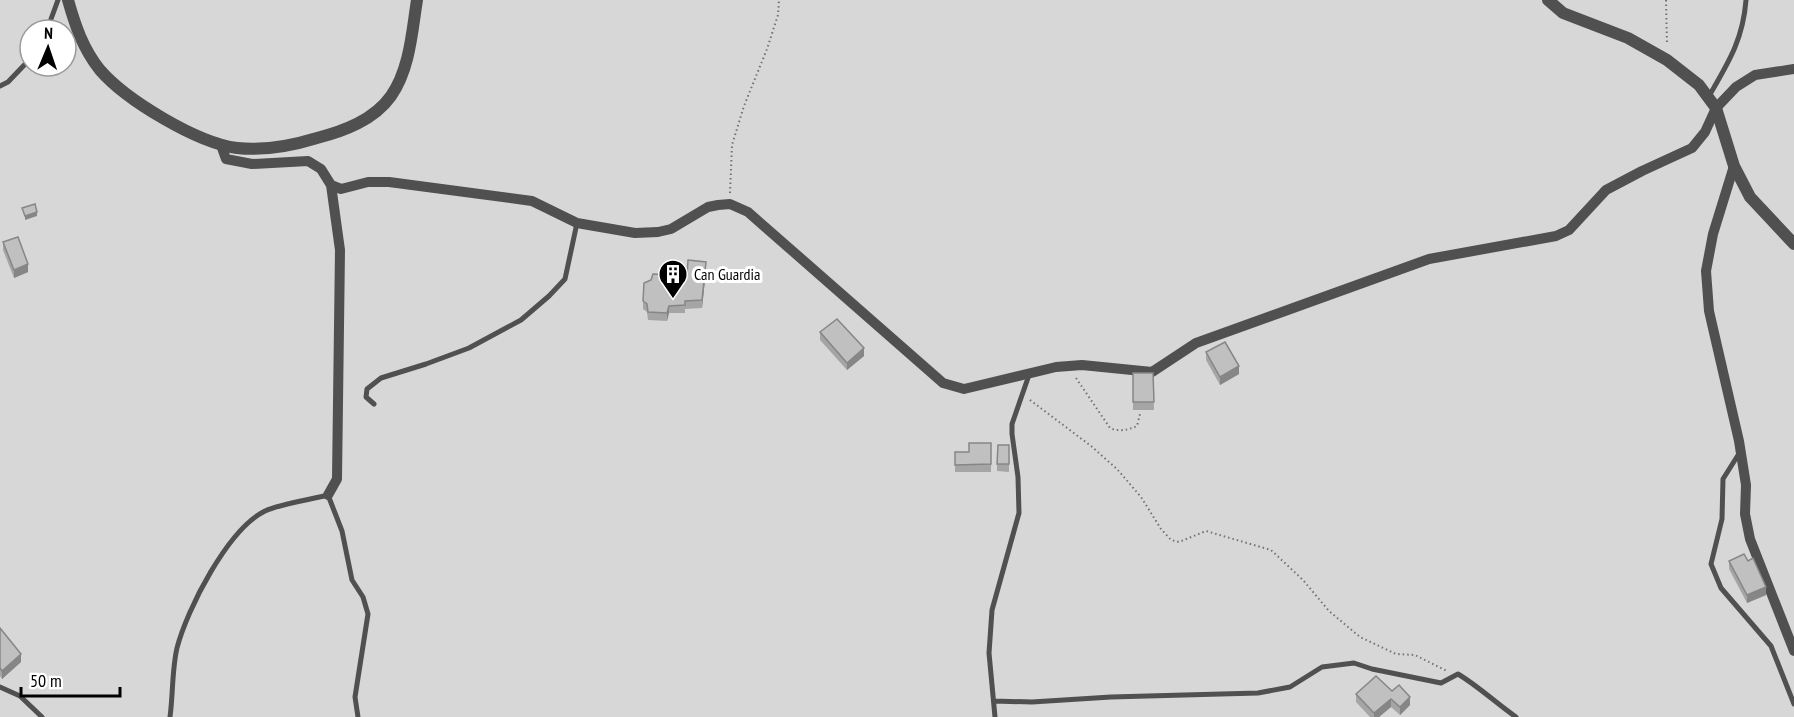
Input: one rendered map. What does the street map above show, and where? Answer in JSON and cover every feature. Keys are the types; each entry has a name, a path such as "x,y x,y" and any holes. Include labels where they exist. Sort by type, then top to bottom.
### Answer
{"street":[{"path":"68,0 90,56 111,81 163,117 190,132 221,145 250,149 292,145 327,136 367,118 385,104 397,86 406,59 417,0"},
{"path":"1548,0 1563,13 1628,38 1667,60 1699,85 1712,103 1734,166 1750,197 1794,244"},
{"path":"331,184 341,189 368,182 389,182 532,201 578,223 635,233 671,229 708,207 730,204 747,212 943,383 964,389 1063,366 1082,365 1152,372 1196,343 1429,260 1556,236 1569,230 1606,190 1692,148 1705,132 1712,103 1755,75 1794,69"},
{"path":"221,145 226,159 252,164 308,161 321,169 331,184 340,262 337,479 328,495"},
{"path":"1734,166 1713,234 1706,271 1709,311 1740,450 1746,485 1745,514 1750,539 1794,651"}],"lane":[{"path":"51,18 58,0"},
{"path":"1712,103 1741,32 1746,0"},
{"path":"0,86 8,82 18,72"},
{"path":"374,404 366,397 367,389 381,378 469,348 521,320 549,296 565,279 578,223"},
{"path":"995,717 989,653 992,610 1019,513 1018,477 1012,424 1030,373"},
{"path":"1740,450 1724,479 1722,519 1711,564 1721,588 1771,646 1794,704"},
{"path":"170,717 177,649 194,604 215,566 239,531 265,511 328,495 342,531 352,580 363,597 368,614 355,696 358,717"},
{"path":"994,701 1032,702 1110,697 1257,693 1290,687 1322,667 1354,663 1372,669 1441,683 1458,674 1516,717"},
{"path":"0,687 20,696 42,717"}],"path":[{"path":"730,204 732,146 744,106 778,15 779,0"},
{"path":"1666,0 1667,60"},
{"path":"1063,366 1083,387 1110,428 1132,429 1137,426 1140,414"},
{"path":"1023,396 1091,446 1117,469 1141,497 1161,530 1171,540 1179,542 1206,531 1271,550 1329,611 1360,637 1396,654 1415,655 1455,675"}],"shaded area":[{"path":"0,0 1794,0 1794,717 0,717"}],"building":[{"path":"35,204 37,212 25,216 22,208"},
{"path":"18,237 28,264 14,270 3,242"},
{"name":"Can Guardia","path":"688,260 706,262 702,300 685,301 685,305 669,306 667,313 648,312 647,304 643,301 644,283 651,280 653,274 687,276"},
{"path":"837,319 864,348 847,363 820,332"},
{"path":"1225,342 1239,366 1220,377 1206,352"},
{"path":"1133,373 1153,373 1154,402 1133,402"},
{"path":"969,443 991,443 991,464 955,465 955,452 969,452"},
{"path":"998,445 1009,445 1009,464 997,464"},
{"path":"1744,554 1748,561 1753,558 1766,587 1747,595 1729,561"},
{"path":"0,628 21,654 2,671 0,668"},
{"path":"1376,676 1392,691 1399,685 1410,697 1400,707 1391,699 1374,713 1356,694"}],"place":[{"name":"Can Guardia","path":"673,300"}]}
